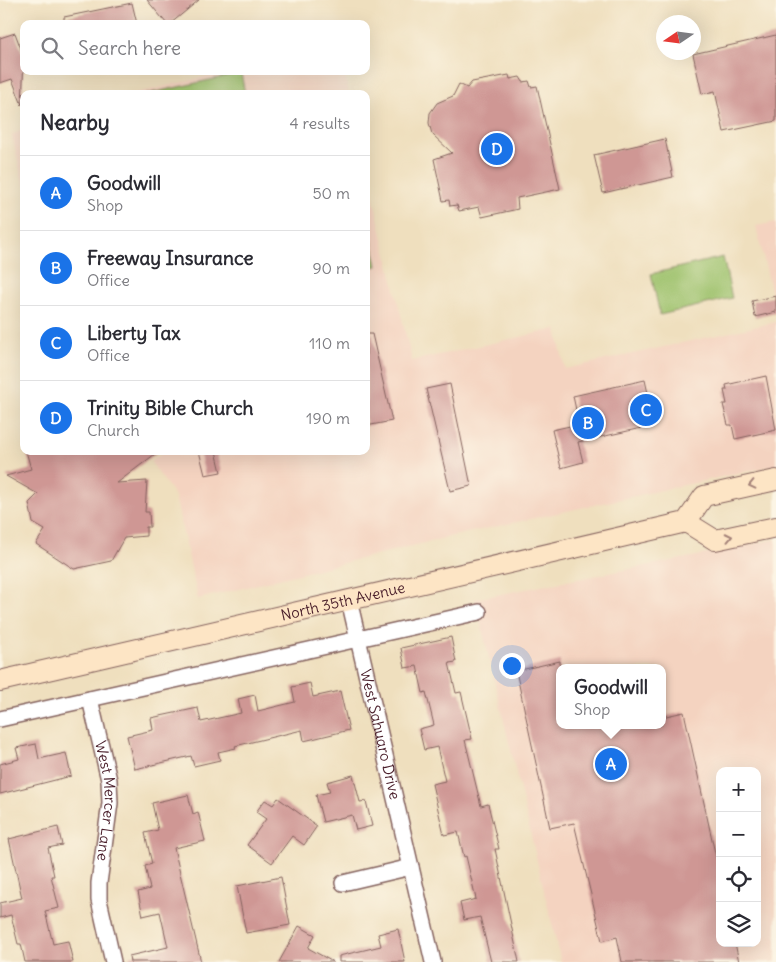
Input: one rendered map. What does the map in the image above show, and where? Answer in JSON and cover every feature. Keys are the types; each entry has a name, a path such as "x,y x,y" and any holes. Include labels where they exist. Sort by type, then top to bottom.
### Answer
{"main road":[{"path":"776,480 704,496 686,522 715,540 776,527"},
{"name":"North 35th Avenue","path":"0,681 686,522"}],"street":[{"name":"West Sahuaro Drive","path":"348,600 433,962"},
{"path":"0,719 479,612"},
{"name":"West Mercer Lane","path":"90,699 109,780 110,803 99,883 99,900 113,962"},
{"path":"342,883 412,867"}],"shaded area":[{"path":"213,75 345,75 348,90 149,90"},
{"path":"20,131 20,170 12,135"},
{"path":"370,184 412,361 556,329 565,369 776,322 776,465 453,536 198,599 175,496 150,461 159,455 370,455"},
{"path":"776,222 776,311 756,226"},
{"path":"776,539 776,962 561,962 475,599"}],"green space":[{"path":"232,75 241,75 244,90 165,90"},
{"path":"370,232 377,266 370,268"},
{"path":"723,257 732,298 660,315 651,274"}],"building":[{"path":"147,0 199,0 175,20 164,20"},
{"path":"132,3 136,20 64,20 64,17"},
{"path":"15,33 20,46 20,75 23,75 20,100 12,79 0,83 0,38"},
{"path":"776,35 776,121 724,132 715,91 702,94 694,60 701,60 701,52"},
{"path":"509,75 510,79 520,77 523,82 529,81 531,87 537,86 560,189 517,198 518,209 482,217 479,207 459,211 457,205 450,206 449,200 443,201 434,159 452,153 432,134 429,123 430,113 437,103 453,96 459,84 467,88 472,82"},
{"path":"665,139 673,177 603,193 594,155"},
{"path":"776,296 776,312 755,317 752,301"},
{"path":"370,334 372,334 392,421 370,425"},
{"path":"766,376 776,430 735,439 732,425 728,425 723,404 727,404 724,390 727,390 726,385"},
{"path":"645,380 655,425 578,442 583,462 561,468 552,430 579,424 573,396"},
{"path":"450,384 471,486 450,491 426,389"},
{"path":"27,455 154,455 117,483 147,481 145,512 149,512 150,527 146,527 146,536 124,538 111,561 74,569 36,544 45,530 33,523 29,503 38,494 6,476 31,469"},
{"path":"200,455 217,455 221,472 205,475"},
{"path":"451,637 456,662 449,663 456,693 461,692 472,739 465,740 481,806 488,804 499,849 495,849 519,962 491,962 480,917 464,920 460,903 476,899 466,856 464,857 458,832 444,835 432,784 445,781 437,747 424,750 419,729 434,725 426,692 423,693 417,666 405,668 401,648"},
{"path":"560,661 560,664 556,664 556,729 666,729 666,716 684,712 716,858 716,947 736,947 739,962 622,962 617,937 602,941 574,823 550,828 516,671"},
{"path":"310,683 313,697 340,691 349,730 304,741 302,730 218,752 220,760 194,766 191,756 135,769 127,736 153,730 151,718 198,708 201,722 241,713 238,699 255,695 258,711 295,702 292,687"},
{"path":"36,744 39,759 66,753 71,776 0,794 0,764 19,759 16,748"},
{"path":"353,775 360,802 366,801 372,826 356,830 352,815 323,822 316,795 330,792 327,782"},
{"path":"188,795 193,814 198,812 205,841 174,848 201,962 130,962 129,956 168,947 160,912 143,916 138,892 150,889 145,866 152,864 145,833 158,830 152,803"},
{"path":"278,798 317,826 304,845 292,836 272,863 247,845 266,819 256,812 265,800 273,805"},
{"path":"58,827 62,845 48,848 54,876 51,876 59,908 45,911 53,944 68,941 73,962 25,962 21,944 18,944 11,915 0,918 0,903 22,898 9,839"},
{"path":"281,877 290,925 246,933 237,886"},
{"path":"299,926 315,935 308,948 333,962 279,962"},
{"path":"398,929 405,962 339,962 339,956 381,946 378,934"}],"place":[{"name":"Trinity Bible Church","path":"497,149"},
{"name":"Liberty Tax","path":"646,410"},
{"name":"Freeway Insurance","path":"588,423"},
{"name":"Goodwill","path":"611,764"}]}
